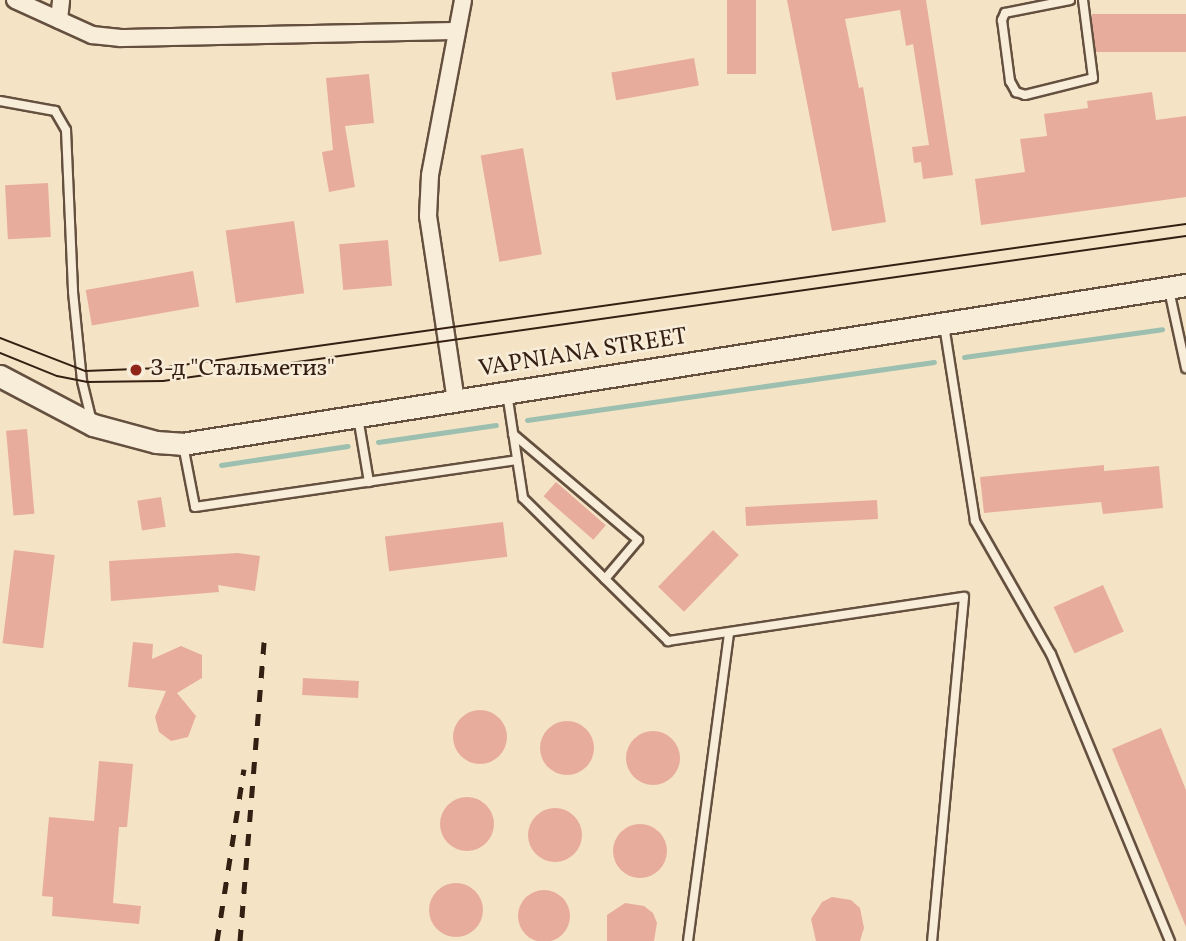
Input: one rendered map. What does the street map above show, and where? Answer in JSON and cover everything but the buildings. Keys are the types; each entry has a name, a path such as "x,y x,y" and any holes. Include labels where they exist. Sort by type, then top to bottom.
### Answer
{"street":[{"path":"15,0 92,34 121,38 457,32"},
{"path":"59,20 61,0"},
{"path":"457,401 428,216 430,175 463,0"},
{"name":"VAPNIANA STREET","path":"0,376 93,425 147,440 182,444 1177,286"}],"lane":[{"path":"1070,0 1005,13 1003,32 1010,81 1016,92 1025,95 1093,78 1083,0"},
{"path":"0,101 55,111 66,130 73,292 82,381 93,425"},
{"path":"1177,286 1186,368"},
{"path":"944,323 975,521 1051,654 1170,941"},
{"path":"507,393 523,498 668,641 964,597 932,941"},
{"path":"358,416 369,482"},
{"path":"513,434 638,540 605,579"},
{"path":"182,444 195,507 517,460"},
{"path":"688,941 729,634"}],"waterway":[{"path":"964,357 1162,329"},
{"path":"527,420 934,362"},
{"path":"378,442 496,425"},
{"path":"221,465 348,446"}],"tram line":[{"path":"0,338 85,371 161,368 1186,224"},
{"path":"0,353 57,376 87,382 163,381 1186,236"}],"railway":[{"path":"240,941 264,642"},
{"path":"217,941 244,769"}],"place":[{"name":"З-д \"Стальметиз\"","path":"136,370"}]}
